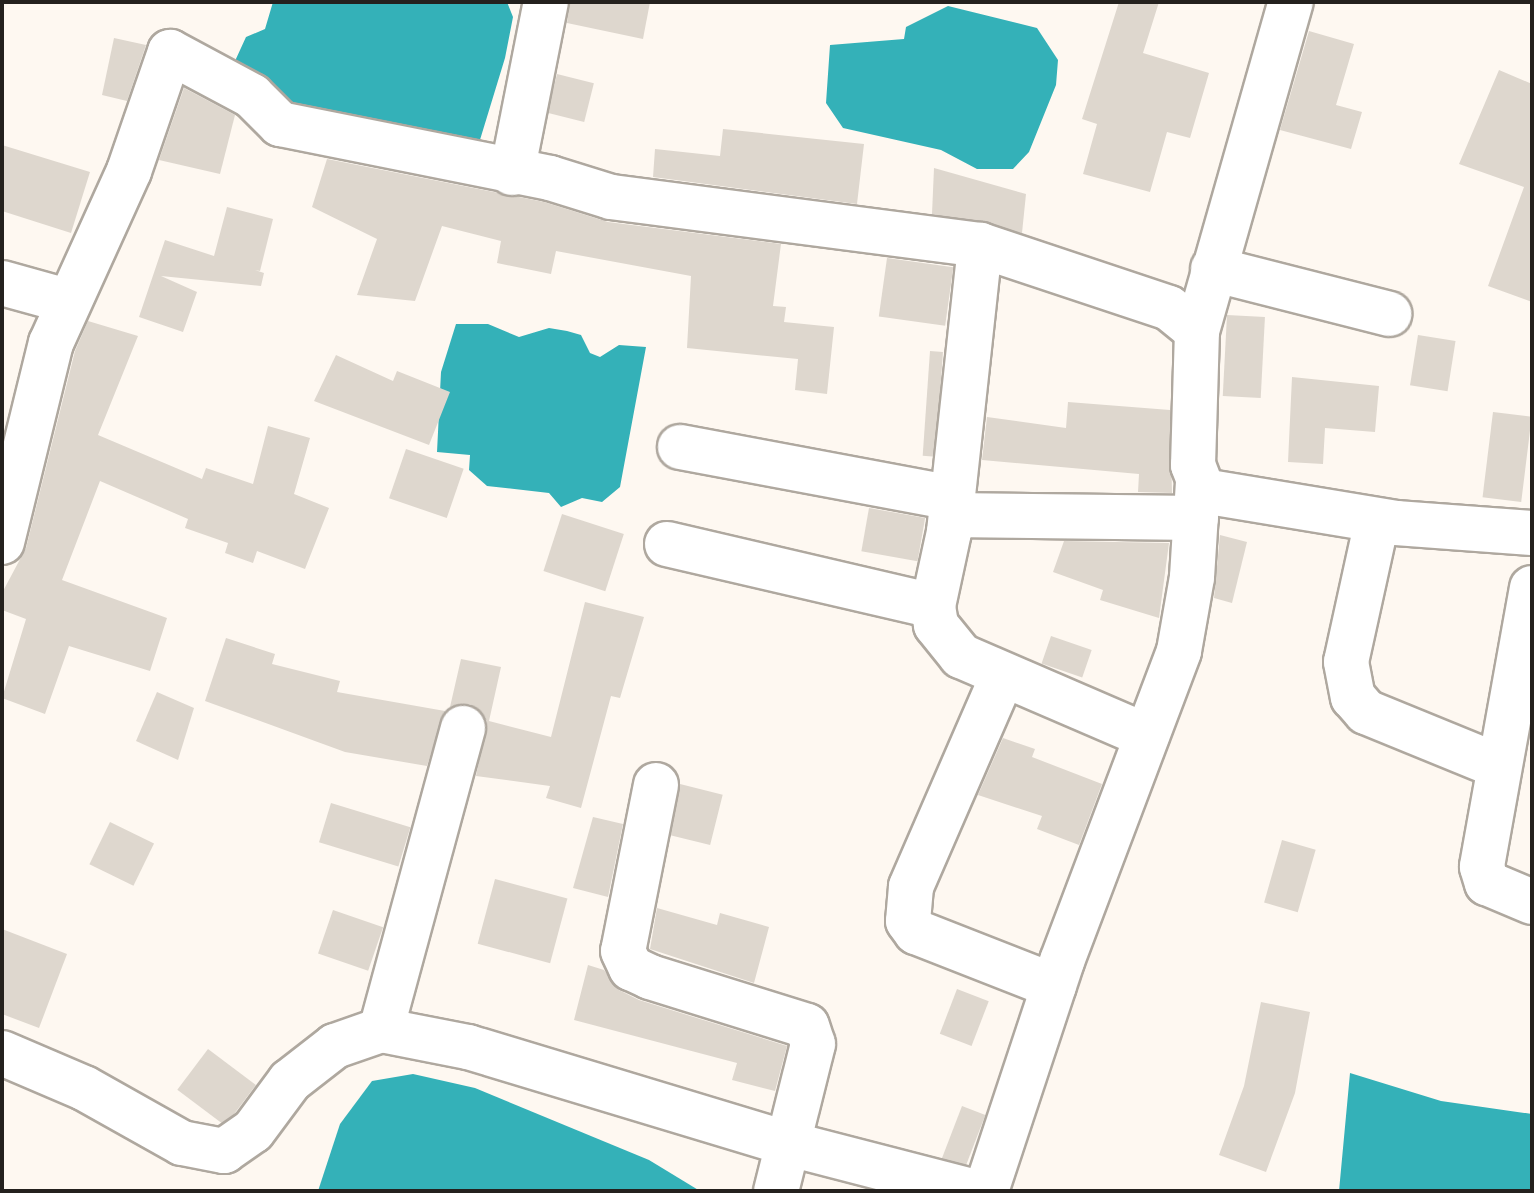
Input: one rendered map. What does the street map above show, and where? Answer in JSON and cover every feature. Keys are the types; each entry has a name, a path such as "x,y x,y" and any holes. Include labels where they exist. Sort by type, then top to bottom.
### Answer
{"street":[{"path":"512,173 546,2"},
{"path":"986,1191 1054,986 1184,630 1197,500 1197,331 1291,2"},
{"path":"2,542 67,301 129,171 170,52 252,96 280,124 611,197 980,245 1169,308 1197,331"},
{"path":"980,245 952,507 933,606 936,625 949,645 1003,675 1147,736"},
{"path":"1213,269 1389,314"},
{"path":"2,283 67,301"},
{"path":"680,447 952,507 1197,500 1213,496 1377,521 1532,533"},
{"path":"1377,521 1346,662 1353,697 1366,712 1498,766"},
{"path":"667,544 933,606"},
{"path":"1532,588 1482,867 1487,883 1532,902"},
{"path":"1003,675 911,887 908,921 916,932 1054,986"},
{"path":"381,1030 463,728"},
{"path":"656,785 623,951 631,968 650,977 807,1026 813,1044 776,1191"},
{"path":"2,1053 84,1088 182,1143 224,1151 253,1131 290,1081 335,1046 381,1030 468,1047 786,1143 972,1191"}],"water":[{"path":"273,2 507,2 513,17 505,58 472,166 331,136 218,78 235,61 246,37 265,29"},
{"path":"948,6 1037,28 1058,60 1056,85 1029,152 1013,169 977,169 941,150 843,128 826,103 830,45 904,39 906,27"},
{"path":"456,324 488,324 519,337 549,328 567,331 581,335 590,353 600,357 619,345 646,347 620,487 602,502 582,498 561,507 549,493 487,486 469,470 470,455 437,452 441,372"},
{"path":"1350,1073 1441,1101 1532,1114 1532,1191 1339,1191"},
{"path":"413,1074 475,1088 649,1160 700,1191 318,1191 340,1124 372,1081"}],"building":[{"path":"570,2 650,2 643,39 567,23"},
{"path":"1119,2 1159,2 1143,53 1209,73 1190,138 1167,132 1150,192 1083,174 1097,124 1082,119"},
{"path":"1309,31 1354,44 1336,105 1362,112 1351,149 1280,130"},
{"path":"114,38 146,45 127,101 102,95"},
{"path":"1499,70 1532,84 1532,302 1488,286 1524,187 1459,164"},
{"path":"557,74 594,83 584,122 547,113"},
{"path":"184,88 235,115 220,174 159,160"},
{"path":"723,129 864,144 857,204 653,177 655,149 720,156"},
{"path":"2,145 90,172 71,233 2,211"},
{"path":"327,159 544,202 608,222 781,244 773,306 786,307 784,322 834,327 827,394 795,390 798,359 687,348 691,276 556,251 551,274 497,263 501,241 442,226 415,301 357,295 377,239 312,207"},
{"path":"934,168 1026,194 1022,233 932,214"},
{"path":"227,207 273,219 260,271 255,270 264,273 261,286 161,276 197,292 183,332 139,317 165,240 214,256"},
{"path":"887,258 953,267 945,326 879,316"},
{"path":"1227,315 1265,317 1261,398 1223,396"},
{"path":"88,321 138,336 98,435 202,479 206,468 253,484 268,426 310,438 294,494 329,508 305,569 257,551 253,563 225,553 228,543 185,528 188,519 100,481 62,580 167,618 150,671 69,646 45,714 2,698 26,619 2,610 2,593 26,548 75,351"},
{"path":"1418,335 1456,341 1448,391 1410,385"},
{"path":"930,351 943,352 936,457 923,456"},
{"path":"336,355 393,381 397,371 450,392 429,445 314,401"},
{"path":"1292,377 1379,386 1375,432 1325,428 1323,464 1288,462"},
{"path":"1068,402 1170,410 1172,493 1138,492 1139,474 982,460 987,417 1066,428"},
{"path":"1493,412 1532,417 1521,502 1483,497"},
{"path":"406,449 464,469 447,518 389,498"},
{"path":"869,508 925,518 917,561 861,551"},
{"path":"562,514 624,534 605,591 543,571"},
{"path":"1220,535 1247,542 1232,603 1214,598"},
{"path":"1064,541 1169,543 1159,618 1100,600 1103,590 1053,572"},
{"path":"585,602 644,617 620,698 611,696 581,808 546,798 550,786 476,776 487,721 470,704 450,707 461,659 501,667 489,721 551,737"},
{"path":"1051,636 1092,650 1082,677 1042,663"},
{"path":"226,638 275,654 272,664 340,681 337,692 445,711 427,766 345,752 205,701"},
{"path":"157,692 194,708 178,760 136,741"},
{"path":"1003,738 1035,749 1032,757 1102,784 1079,845 1037,829 1042,816 978,795"},
{"path":"680,784 723,795 710,845 667,834"},
{"path":"331,803 410,827 398,866 319,842"},
{"path":"593,817 623,824 608,897 573,888"},
{"path":"110,822 154,843 133,886 89,864"},
{"path":"1282,840 1316,850 1298,912 1264,902"},
{"path":"495,879 567,898 550,963 478,944"},
{"path":"657,908 717,925 720,913 769,927 754,983 650,949"},
{"path":"333,910 383,927 368,971 318,953"},
{"path":"2,929 67,954 39,1028 2,1014"},
{"path":"588,965 604,970 619,990 639,1000 787,1046 775,1091 732,1080 737,1063 574,1020"},
{"path":"957,989 989,1001 972,1046 940,1034"},
{"path":"1261,1002 1310,1012 1295,1093 1266,1172 1219,1155 1244,1086"},
{"path":"208,1049 256,1085 225,1126 177,1090"},
{"path":"962,1106 985,1115 965,1167 942,1158"}]}
